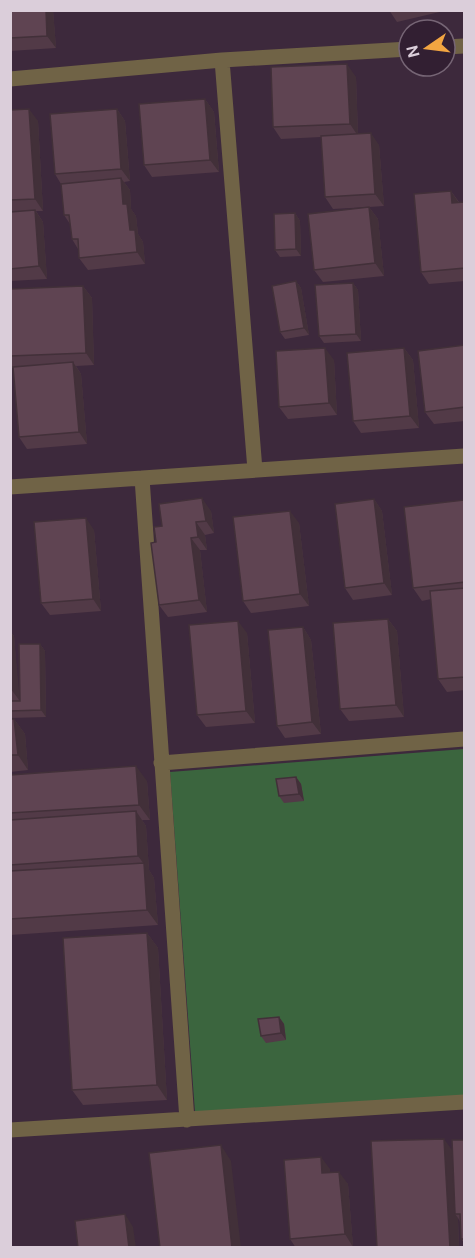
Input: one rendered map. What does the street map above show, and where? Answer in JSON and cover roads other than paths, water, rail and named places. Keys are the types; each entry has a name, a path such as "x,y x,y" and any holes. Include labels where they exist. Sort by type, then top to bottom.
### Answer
{"street":[{"path":"10,79 222,60 397,50"},
{"path":"222,60 255,470"},
{"path":"10,488 465,456"},
{"path":"142,478 187,1120"},
{"path":"161,763 465,740"},
{"path":"10,1130 465,1102"}]}
